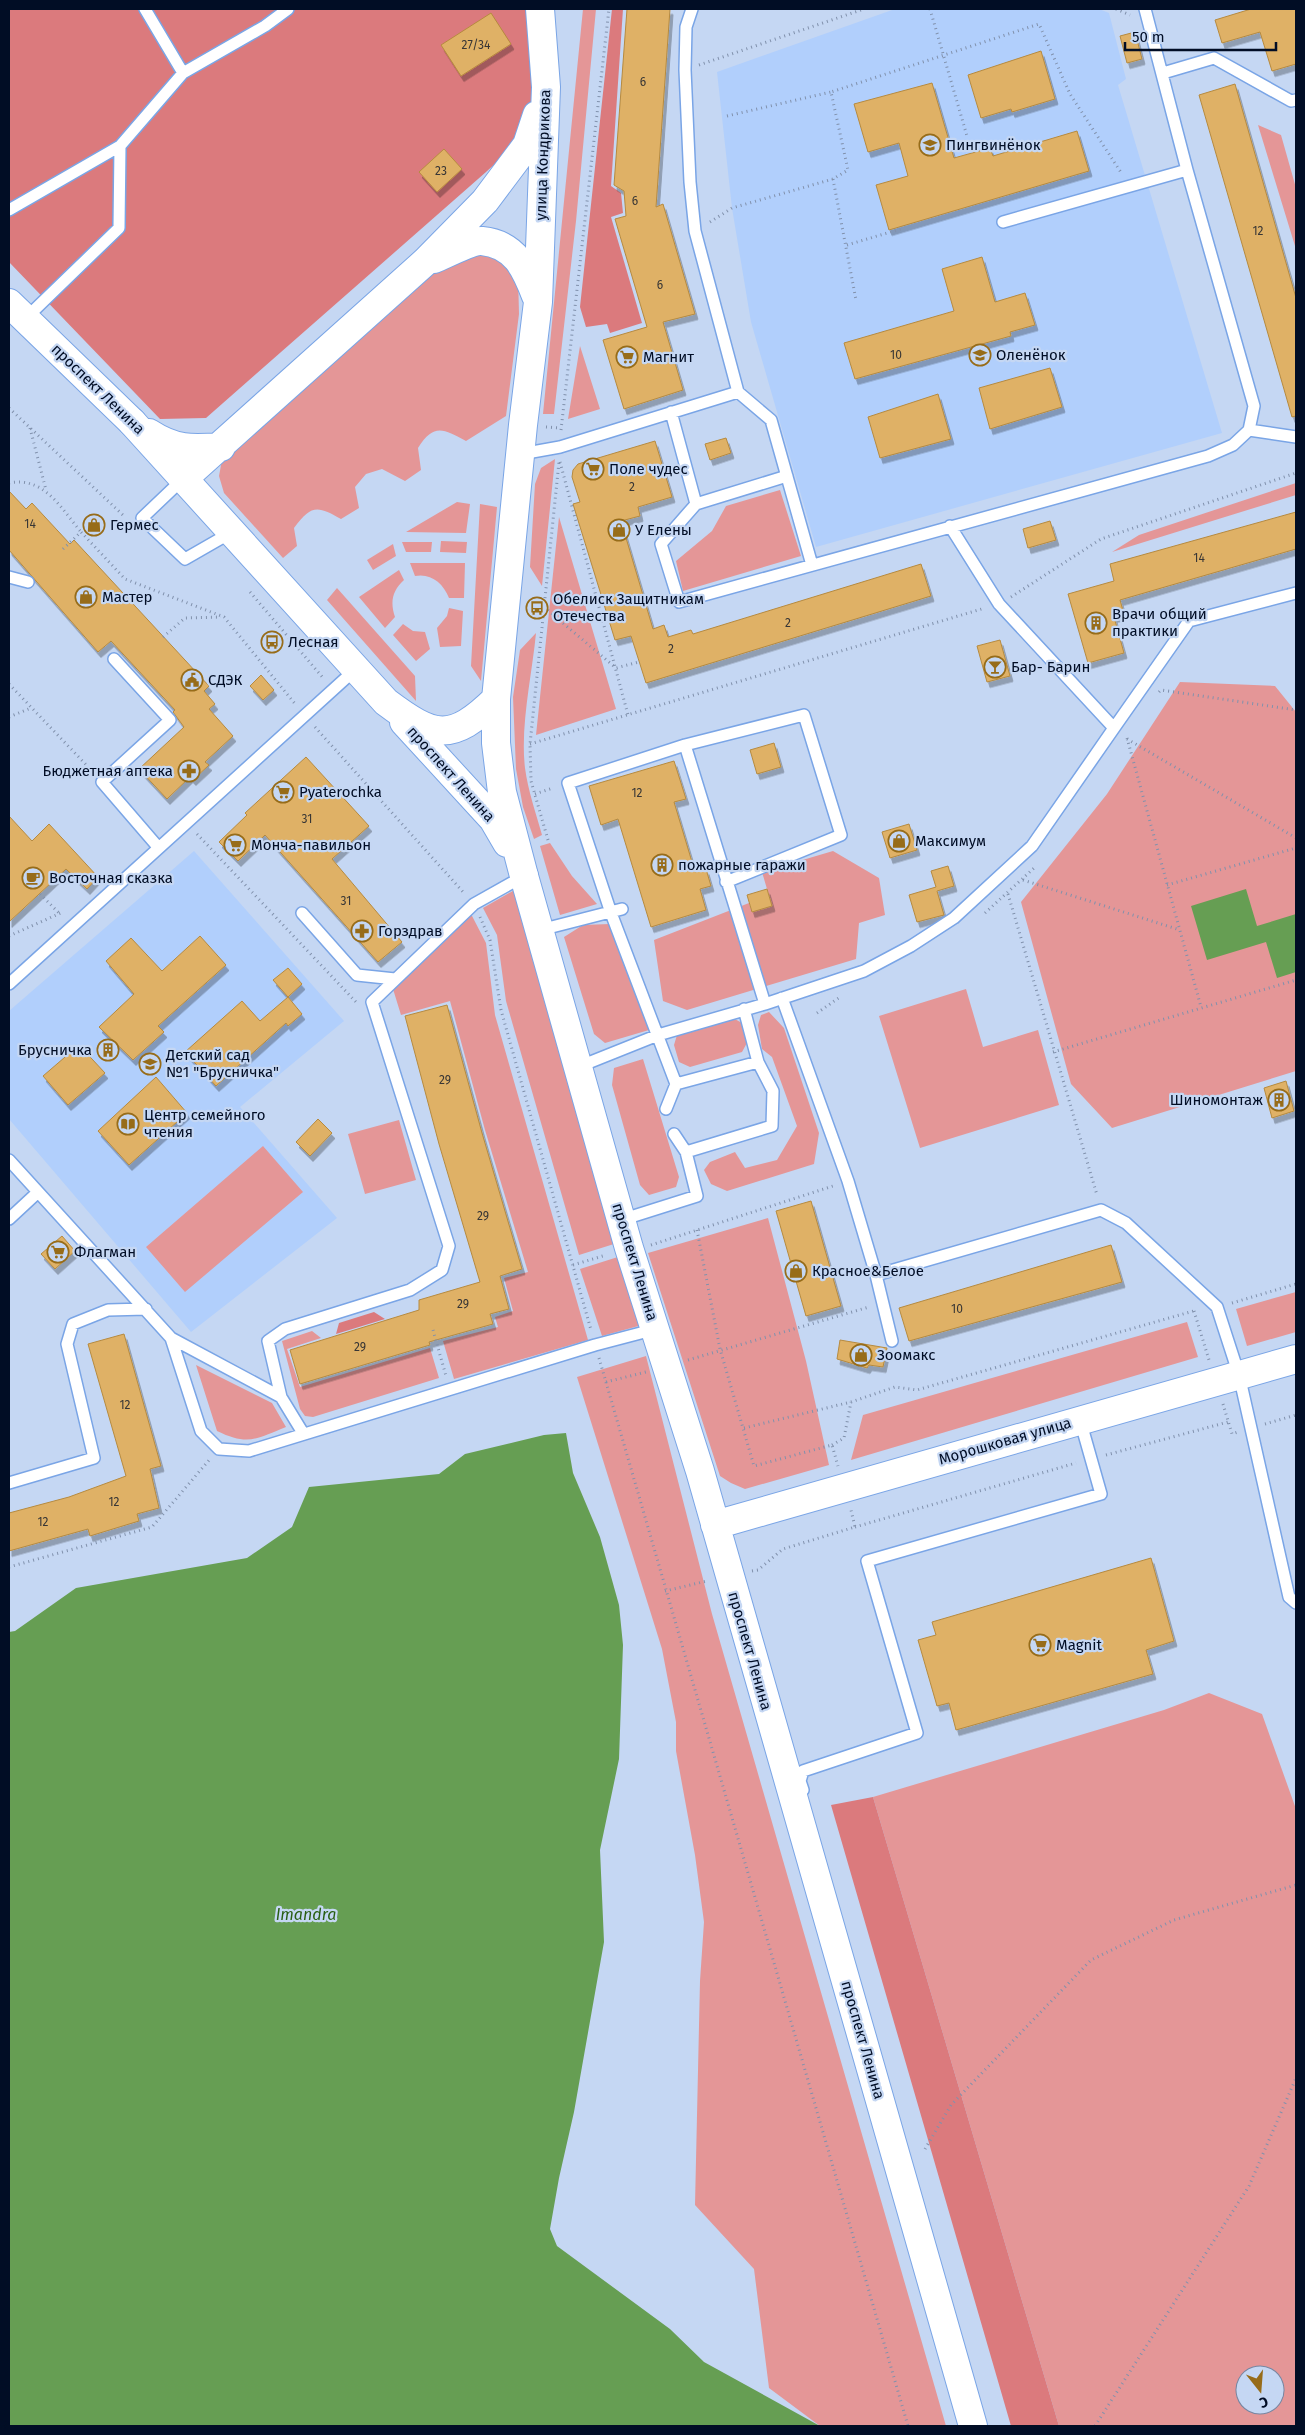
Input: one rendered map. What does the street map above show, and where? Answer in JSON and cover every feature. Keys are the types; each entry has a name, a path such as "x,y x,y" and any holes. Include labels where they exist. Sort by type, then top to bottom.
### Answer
{"main road":[{"name":"улица Кондрикова","path":"520,454 538,302 546,87 540,9"},
{"path":"184,478 221,447 425,262 484,202 527,145 546,87"},
{"path":"425,262 481,241 511,251 528,273 538,302"},
{"name":"проспект Ленина","path":"17,311 132,422 228,527 284,592 357,668 493,819 524,876"},
{"path":"132,422 164,442 187,449 221,447"},
{"path":"221,447 214,470 213,488 228,527"},
{"name":"проспект Ленина","path":"520,454 496,699 496,743 502,792 629,1248 668,1367 715,1525 973,2426"},
{"path":"386,702 405,716 434,731 454,730 470,723 496,699"},
{"name":"Морошковая улица","path":"715,1525 1296,1359"}],"lane":[{"path":"145,9 183,73"},
{"path":"9,210 120,146 183,73 265,26 288,9"},
{"path":"692,9 686,27 685,70 690,182 696,231 738,392 770,420 812,565"},
{"path":"787,476 696,504 661,544 679,602 1208,456 1232,445 1249,430 1254,406 1187,170 1145,9"},
{"path":"1163,73 1214,58 1291,101 1296,100"},
{"path":"17,311 119,228 120,146"},
{"path":"1003,222 1187,170"},
{"path":"520,454 560,447 738,392"},
{"path":"671,412 696,504"},
{"path":"1249,430 1296,437"},
{"path":"184,478 142,518 185,559 228,527"},
{"path":"950,526 999,604 1114,728"},
{"path":"9,577 28,582"},
{"path":"578,1067 658,1035 765,1004 864,970 911,946 954,918 1032,846 1189,621 1296,593"},
{"path":"114,660 170,720 102,782 158,847"},
{"path":"9,984 357,668"},
{"path":"666,1109 676,1084 616,911 568,783 685,745 804,716 841,835 726,882"},
{"path":"685,745 765,1004"},
{"path":"303,1433 281,1396 268,1341 285,1329 410,1290 442,1270 449,1246 372,1002 474,904 524,876"},
{"path":"540,930 616,911"},
{"path":"302,914 357,975 396,979"},
{"path":"782,998 848,1181 884,1302 892,1341"},
{"path":"686,1152 772,1126 773,1091 758,1062 744,1009"},
{"path":"676,1084 758,1062"},
{"path":"621,1220 697,1196 686,1152 674,1134"},
{"path":"9,1160 171,1338 281,1396"},
{"path":"9,1219 38,1194"},
{"path":"876,1275 1101,1210 1126,1223 1217,1307 1239,1375 1289,1597 1296,1603"},
{"path":"9,1483 94,1458 67,1344 73,1324 108,1310 146,1309"},
{"path":"171,1338 201,1431 218,1449 249,1451 450,1388 656,1329"},
{"path":"810,1856 811,1819 800,1781 803,1771 916,1733 867,1562 1101,1494 1080,1420"}],"path":[{"path":"560,447 609,9"},
{"path":"685,70 864,9"},
{"path":"930,9 967,136"},
{"path":"727,116 832,92 1039,24 1070,94 1130,187"},
{"path":"696,231 732,208 832,179 848,170 832,92"},
{"path":"832,179 847,245 856,300"},
{"path":"847,245 904,228"},
{"path":"9,408 124,516"},
{"path":"30,428 46,490 81,532 125,579 224,617 304,715 474,904 490,940 501,1010 595,1345 908,2426"},
{"path":"548,840 531,781 530,744 559,459 628,715"},
{"path":"530,744 999,604 1101,539 1296,473"},
{"path":"9,482 21,480 46,490"},
{"path":"63,548 81,532"},
{"path":"250,592 334,690"},
{"path":"544,607 616,668"},
{"path":"163,637 184,618 224,617"},
{"path":"616,668 639,662"},
{"path":"9,684 102,782"},
{"path":"9,717 32,708"},
{"path":"1201,1007 1127,738 1296,838"},
{"path":"186,822 356,1002 372,1002"},
{"path":"1167,886 1296,848"},
{"path":"1023,880 1180,930"},
{"path":"993,884 1008,894 1101,1210"},
{"path":"40,894 60,914"},
{"path":"1053,1052 1296,980"},
{"path":"573,1265 629,1248 645,1247 848,1181"},
{"path":"696,1230 720,1349 754,1466"},
{"path":"744,1428 851,1402 894,1387 917,1390 1296,1284"},
{"path":"606,1382 668,1367 720,1349 884,1302"},
{"path":"433,1330 450,1388"},
{"path":"832,1445 844,1438 851,1402"},
{"path":"855,1527 1091,1459 1228,1422"},
{"path":"9,1567 152,1527 218,1449"},
{"path":"925,2149 951,2105 1091,1960 1174,1920 1296,1884"},
{"path":"1096,2426 1249,2186 1296,2078"}],"shaded area":[{"path":"9,9 529,9 536,77 533,116 526,131 499,160 206,418 160,419 9,262"},
{"path":"583,9 596,9 576,221 554,414 543,414"},
{"path":"612,9 623,9 611,186 621,193 623,213 611,217 642,323 610,333 607,324 586,327 580,307"},
{"path":"895,9 1099,9 1109,13 1126,79 1118,85 1222,433 816,547 751,322 732,208 717,72"},
{"path":"1258,125 1281,135 1296,188 1295,246"},
{"path":"482,251 501,258 518,276 519,314 506,416 466,441 445,431 434,432 429,435 418,448 421,470 405,481 382,469 366,474 355,487 359,508 341,519 326,511 310,511 294,528 297,546 283,558 224,493 219,476 222,460 430,273"},
{"path":"580,346 600,409 568,419"},
{"path":"555,459 542,586 530,567 535,484 541,468"},
{"path":"1296,483 1296,495 1112,552 1139,535"},
{"path":"780,490 801,556 683,591 676,561 712,531 726,506"},
{"path":"457,502 470,504 466,533 406,532"},
{"path":"480,504 497,507 481,681 471,666"},
{"path":"559,517 616,709 536,735"},
{"path":"441,541 467,542 466,553 440,552"},
{"path":"402,542 432,542 431,552 406,552"},
{"path":"393,544 396,556 373,570 367,560"},
{"path":"410,563 465,563 464,598 449,598 436,580 421,575 415,576"},
{"path":"399,570 404,580 397,588 393,597 395,617 385,628 359,597"},
{"path":"337,588 415,676 416,701 327,600"},
{"path":"449,608 463,611 461,646 440,647 437,628 447,616"},
{"path":"403,624 413,631 425,632 430,649 416,661 393,635"},
{"path":"536,633 524,735 525,768 528,785 542,835 534,839 523,807 516,769 513,697 520,650"},
{"path":"1180,682 1275,686 1296,712 1296,1071 1112,1128 1071,1084 1021,902 1107,794"},
{"path":"550,843 572,876 597,904 560,915 540,846"},
{"name":"Детский сад №1 \"Брусничка\"","path":"194,851 344,1021 240,1107 337,1218 191,1332 9,1119 9,1011"},
{"path":"833,851 879,878 885,915 859,923 856,959 687,1010 663,1001 654,940 749,903 752,912 772,906 762,872"},
{"path":"518,888 614,1244 579,1255 506,1001 497,935 483,908"},
{"path":"471,914 486,943 495,1015 588,1340 454,1379 443,1341 498,1327 495,1317 513,1311 504,1278 528,1272 485,1130 450,1001 401,1015 393,989"},
{"path":"610,924 649,1030 605,1043 594,1034 564,937 583,925"},
{"path":"966,989 983,1047 1038,1030 1059,1105 920,1148 879,1016"},
{"path":"769,1012 784,1028 819,1133 814,1164 727,1191 711,1184 704,1170 710,1162 735,1152 745,1168 777,1160 797,1126 772,1057 762,1049 758,1025 761,1015"},
{"path":"733,1018 742,1023 748,1041 742,1052 690,1067 679,1062 674,1045 677,1035"},
{"path":"643,1059 679,1177 676,1187 649,1195 640,1185 612,1085 614,1068"},
{"path":"399,1120 416,1180 365,1194 348,1134"},
{"path":"263,1146 303,1192 185,1292 146,1247"},
{"path":"768,1218 806,1361 829,1465 745,1489 720,1476 648,1253"},
{"path":"621,1256 642,1325 602,1336 580,1269"},
{"path":"1296,1292 1296,1332 1247,1346 1236,1309"},
{"path":"374,1312 385,1319 336,1334 339,1323"},
{"path":"1187,1322 1198,1357 851,1460 863,1415"},
{"path":"312,1331 321,1338 287,1349 300,1387 430,1348 439,1378 313,1417 305,1416 300,1409 282,1341"},
{"path":"646,1356 712,1614 946,2426 820,2426 769,2388 754,2269 695,2205 700,1981 704,1922 695,1855 676,1751 676,1722 662,1649 577,1377"},
{"path":"196,1365 272,1403 286,1427 252,1439 228,1436 217,1431"},
{"path":"1209,1693 1262,1714 1296,1809 1296,2426 1059,2426 873,1797 1164,1710"},
{"path":"873,1797 1059,2426 1011,2426 831,1805"}],"water":[{"path":"1246,889 1257,926 1296,914 1296,972 1277,978 1266,942 1207,960 1191,906"},
{"name":"Imandra","path":"566,1433 573,1473 600,1537 619,1605 623,1645 619,1759 600,1850 604,1942 574,2112 550,2229 557,2246 670,2329 704,2362 820,2426 9,2426 9,1632 15,1631 76,1588 247,1558 292,1527 309,1487 439,1474 465,1454 544,1435"}],"building":[{"path":"627,9 670,9 656,207 663,204 695,314 663,322 683,390 624,409 603,340 647,327 615,219 626,216 624,191 614,185"},
{"path":"1251,9 1296,9 1296,64 1272,71 1260,32 1222,43 1215,20"},
{"path":"491,13 511,44 461,76 441,45"},
{"path":"1135,32 1142,59 1127,63 1120,36"},
{"path":"1041,51 1055,99 1012,112 1011,109 981,118 968,75"},
{"path":"932,83 954,158 990,148 993,156 1077,131 1089,171 889,230 876,185 908,176 899,143 868,152 854,104"},
{"path":"1235,84 1296,298 1296,416 1292,417 1199,95"},
{"path":"444,149 462,169 437,192 419,172"},
{"path":"982,257 995,302 1025,293 1035,325 1010,332 1011,336 855,379 844,343 954,311 942,269"},
{"path":"1050,368 1062,407 990,429 979,388"},
{"path":"938,394 951,439 880,458 868,417"},
{"path":"726,438 731,453 710,460 705,444"},
{"path":"655,441 672,497 638,507 640,516 621,521 653,629 664,625 668,637 691,630 693,634 921,564 931,596 646,683 631,636 615,640 573,504 580,502 572,477 573,470 578,464"},
{"path":"9,491 26,509 32,503 70,544 74,540 209,686 204,691 215,704 209,709 233,736 205,762 209,765 193,780 190,777 167,799 139,769 184,727 173,712 175,710 111,641 98,652 9,550"},
{"path":"1296,512 1296,549 1120,600 1124,614 1114,617 1124,653 1088,663 1068,594 1114,581 1110,564"},
{"path":"1050,521 1056,540 1028,548 1023,529"},
{"name":"Бар- Барин","path":"1000,640 1010,676 987,682 977,646"},
{"path":"261,675 274,690 263,700 250,686"},
{"path":"774,743 781,767 757,774 750,750"},
{"path":"306,757 369,826 332,859 402,942 378,962 265,835 238,861 219,842 247,815 245,813"},
{"name":"пожарные гаражи","path":"674,761 686,799 674,802 695,872 706,869 711,886 700,889 706,910 651,927 618,819 601,825 589,786"},
{"name":"Восточная сказка","path":"9,816 32,841 49,824 98,877 87,889 66,869 9,922"},
{"name":"Максимум","path":"909,824 917,850 890,858 882,832"},
{"path":"948,866 954,886 937,891 944,915 917,922 909,895 936,887 931,871"},
{"path":"767,889 772,906 752,912 747,895"},
{"path":"200,936 226,965 158,1026 164,1032 133,1060 99,1027 134,994 106,961 131,938 162,971"},
{"path":"288,968 302,984 288,997 273,980"},
{"path":"288,997 302,1014 288,1026 286,1023 216,1086 185,1052 242,1001 260,1021"},
{"path":"447,1005 522,1269 500,1276 509,1309 490,1314 493,1324 429,1342 430,1345 300,1384 290,1350 419,1310 419,1300 480,1282 439,1144 405,1016"},
{"path":"79,1045 105,1073 68,1105 43,1076"},
{"path":"156,1077 187,1113 129,1165 98,1131"},
{"name":"Шиномонтаж","path":"1286,1081 1294,1111 1272,1118 1264,1088"},
{"path":"318,1119 332,1133 310,1156 296,1142"},
{"path":"811,1201 841,1306 806,1316 776,1211"},
{"name":"Флагман","path":"62,1236 75,1251 55,1269 41,1254"},
{"path":"1111,1245 1122,1282 909,1341 899,1308"},
{"path":"124,1334 161,1466 150,1469 159,1508 137,1514 139,1521 90,1536 88,1529 9,1551 9,1513 69,1497 126,1476 88,1344"},
{"path":"840,1340 887,1348 883,1367 869,1365 867,1368 837,1359"},
{"name":"Magnit","path":"1151,1558 1174,1641 1146,1650 1153,1674 956,1730 949,1703 937,1706 918,1640 936,1635 932,1622"}],"place":[{"name":"Пингвинёнок","path":"930,145"},
{"name":"Оленёнок","path":"980,355"},
{"name":"Магнит","path":"627,357"},
{"name":"Поле чудес","path":"593,469"},
{"name":"Гермес","path":"94,525"},
{"name":"У Елены","path":"619,530"},
{"name":"Мастер","path":"86,597"},
{"name":"Обелиск Защитникам Отечества","path":"537,608"},
{"name":"Врачи общий практики","path":"1096,623"},
{"name":"Лесная","path":"272,642"},
{"name":"Бар- Барин","path":"995,667"},
{"name":"СДЭК","path":"192,680"},
{"name":"Бюджетная аптека","path":"189,771"},
{"name":"Pyaterochka","path":"283,792"},
{"name":"Максимум","path":"899,841"},
{"name":"Монча-павильон","path":"235,845"},
{"name":"пожарные гаражи","path":"662,865"},
{"name":"Восточная сказка","path":"33,878"},
{"name":"Горздрав","path":"362,931"},
{"name":"Брусничка","path":"108,1050"},
{"name":"Детский сад №1 \"Брусничка\"","path":"150,1064"},
{"name":"Шиномонтаж","path":"1279,1100"},
{"name":"Центр семейного чтения","path":"128,1124"},
{"name":"Флагман","path":"58,1252"},
{"name":"Красное&Белое","path":"796,1271"},
{"name":"Зоомакс","path":"861,1355"},
{"name":"Magnit","path":"1040,1645"}]}
